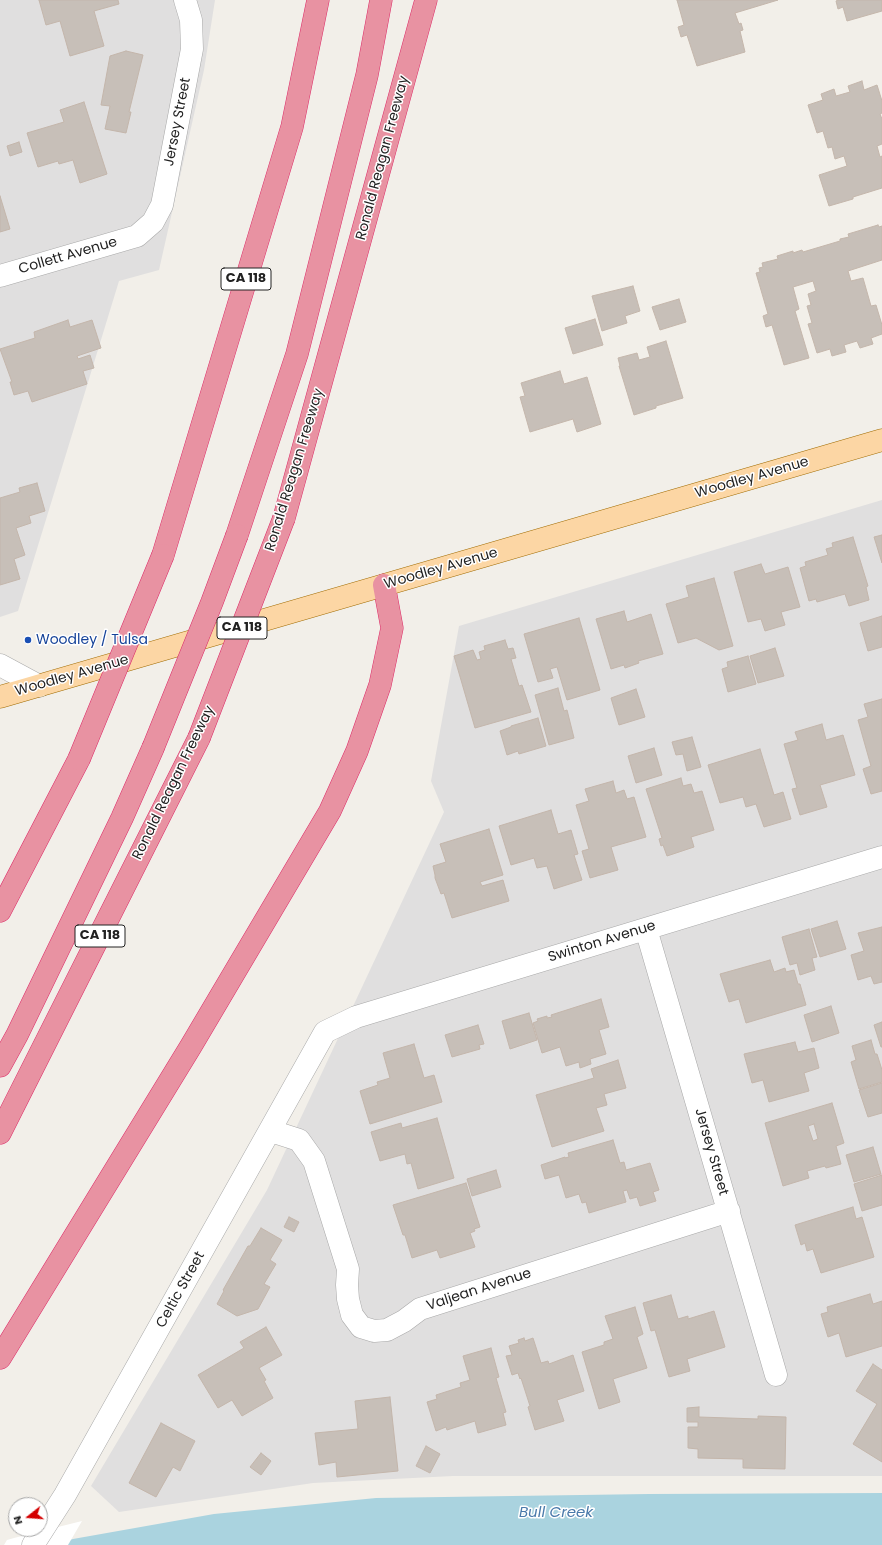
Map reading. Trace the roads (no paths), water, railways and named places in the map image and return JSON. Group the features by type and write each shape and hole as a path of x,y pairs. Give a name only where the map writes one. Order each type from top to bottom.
{"highway":[{"name":"CA 118","path":"0,911 78,759 163,555 292,127 318,0"},
{"name":"CA 118","path":"0,1066 122,818 153,748 237,536 297,354 367,75 381,0"},
{"name":"Ronald Reagan Freeway","path":"0,1134 199,738 284,518 426,0"},
{"path":"0,1358 191,1046 330,811 357,750 380,685 392,628 384,585"}],"main road":[{"name":"Woodley Avenue","path":"0,697 882,440"}],"street":[{"name":"Jersey Street","path":"137,236 153,222 162,204 192,49 191,20 185,0"},
{"name":"Collett Avenue","path":"0,276 137,236"},
{"path":"0,665 39,686"},
{"name":"Swinton Avenue","path":"325,1032 356,1017 882,857"},
{"name":"Jersey Street","path":"646,929 776,1375"},
{"name":"Celtic Street","path":"37,1538 65,1495 271,1131 325,1032"},
{"name":"Valjean Avenue","path":"271,1131 299,1140 314,1161 348,1268 348,1299 352,1315 361,1327 374,1331 387,1330 420,1309 728,1211"}],"water":[{"name":"Bull Creek","path":"882,1493 882,1545 50,1545 73,1539 214,1514 376,1498 649,1494"}],"place":[{"name":"Woodley / Tulsa","path":"28,640"}]}
